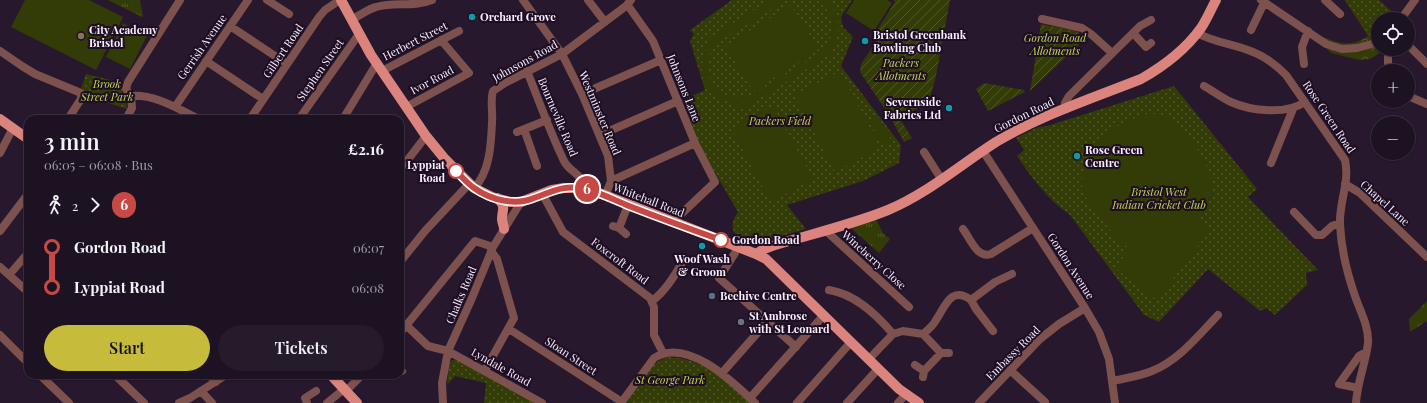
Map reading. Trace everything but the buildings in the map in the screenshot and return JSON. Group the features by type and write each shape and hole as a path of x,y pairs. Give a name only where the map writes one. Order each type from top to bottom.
{"main road":[{"name":"Whitehall Road","path":"340,0 379,67 426,136 444,158 472,186 497,198 510,202 521,202 558,189 573,187 582,188 756,254 766,259 878,369 906,394 919,403"},
{"path":"1197,33 1213,1"},
{"name":"Gordon Road","path":"756,254 772,246 889,209 911,198 942,180 997,142 1048,116 1141,79 1155,71 1173,58 1197,33"},
{"path":"0,119 24,135"},
{"path":"497,198 504,207 502,218 504,229"},
{"path":"335,379 357,403"}],"street":[{"path":"128,115 132,108 131,96 126,89 128,82 180,0"},
{"name":"Gerrish Avenue","path":"175,107 248,0"},
{"path":"267,0 289,14"},
{"name":"Gilbert Road","path":"253,115 319,17 340,0"},
{"path":"351,20 375,7 385,5 416,5 432,0"},
{"name":"Westminster Road","path":"523,0 562,54 582,94 608,156 611,181"},
{"path":"588,0 605,22"},
{"path":"1325,0 1340,14"},
{"path":"1406,12 1414,0"},
{"path":"1251,30 1263,1 1326,44 1342,49 1357,48 1371,44"},
{"name":"Johnsons Road","path":"472,186 482,178 488,162 492,122 492,100 494,91 527,71 562,54 628,3"},
{"name":"Johnsons Lane","path":"628,3 629,7 653,41 695,144 715,182 679,216 676,224"},
{"path":"1042,19 1082,28 1112,53"},
{"name":"Gordon Road","path":"1066,108 1065,103 1069,96 1140,26 1151,20"},
{"path":"230,26 287,64"},
{"name":"Herbert Street","path":"379,67 442,40 459,31"},
{"path":"1304,64 1302,47 1308,31"},
{"path":"1133,33 1146,47 1151,43"},
{"name":"Rose Green Road","path":"1197,33 1208,39 1252,51 1271,62 1286,75 1345,160 1347,171 1340,223 1342,248 1347,272 1365,321 1368,342 1356,403"},
{"name":"Stephen Street","path":"302,115 359,34"},
{"name":"Ivor Road","path":"406,107 469,73 442,40"},
{"path":"0,51 35,74 81,93 82,96 70,115"},
{"path":"1415,52 1427,64"},
{"path":"582,94 661,60"},
{"path":"206,61 263,99"},
{"path":"346,115 379,67"},
{"name":"Bourneville Road","path":"527,71 565,163 581,180 582,188"},
{"path":"1204,86 1242,106 1260,109 1293,109 1305,102"},
{"path":"131,96 142,95 175,107 183,115"},
{"path":"1415,99 1427,104"},
{"path":"600,135 678,101"},
{"path":"1270,163 1293,109"},
{"path":"537,166 521,130 547,120"},
{"path":"0,152 13,128"},
{"path":"404,165 426,136"},
{"path":"605,196 611,181 695,144"},
{"name":"Gordon Avenue","path":"983,151 1099,332 1109,360 1115,403"},
{"path":"924,152 942,180"},
{"name":"Chapel Lane","path":"1345,184 1360,194 1427,257"},
{"path":"404,257 425,231 472,186"},
{"name":"Foxcroft Road","path":"544,195 563,232 646,294 652,301"},
{"path":"0,231 24,199"},
{"name":"Chalks Road","path":"443,403 442,383 448,351 467,311 492,249 521,202"},
{"path":"619,229 628,205"},
{"path":"1294,212 1316,235 1322,235 1332,226 1340,223"},
{"path":"963,229 981,254 987,256 1033,228"},
{"name":"Wineberry Close","path":"825,230 909,307"},
{"path":"404,329 475,241 492,249 497,259 514,318 485,370"},
{"path":"737,246 735,253 719,278 796,347"},
{"path":"9,275 24,258"},
{"path":"663,353 654,335 654,307 652,301 661,294 669,284 684,259"},
{"path":"0,267 24,288"},
{"path":"972,300 995,282 1009,278"},
{"path":"829,290 838,291 861,304 880,318 893,334"},
{"path":"923,334 937,319 946,302 959,294 972,300 976,309 991,326"},
{"name":"Embassy Road","path":"979,403 1040,339 1085,308"},
{"path":"622,403 654,358 663,353 692,356 709,364 722,373 752,401 824,315"},
{"path":"1113,381 1144,374 1166,364 1185,349 1218,315"},
{"path":"722,373 766,320"},
{"name":"Lyndale Road","path":"407,326 428,346 448,351 485,370 542,403"},
{"name":"Sloan Street","path":"509,329 622,403"},
{"path":"869,359 893,334 904,332 923,334 945,353 923,374 915,365"},
{"path":"0,335 24,359"},
{"path":"797,403 851,342"},
{"path":"1358,388 1339,384 1359,356 1366,352"},
{"path":"848,403 878,369"},
{"path":"1010,370 1045,402"},
{"path":"44,379 69,403"},
{"path":"119,379 144,403"},
{"path":"213,379 216,382"},
{"path":"179,403 220,379"},
{"path":"327,403 357,379"},
{"path":"201,391 212,403"},
{"path":"306,403 305,398 316,391"},
{"path":"898,403 906,394"}],"green space":[{"path":"25,0 89,0 123,17 96,70 11,27"},
{"path":"108,0 140,0 143,17 142,17"},
{"name":"Packers Field","path":"732,0 852,0 841,17 843,27 853,37 841,66 901,145 899,163 863,181 787,205 806,229 752,244 737,236 733,231 733,221 738,212 700,147 683,100 705,90 690,41 694,34 690,30"},
{"path":"770,0 786,0 724,38 712,50 708,62 708,68 711,79 718,89 726,95 735,97 753,95 820,53 830,40 832,25 828,11 816,0 827,0 835,11 839,30 832,49 834,52 738,112 734,105 718,98 707,87 702,73 703,59 708,44 706,40"},
{"path":"854,0 887,0 892,3 874,31 846,13"},
{"name":"Packers Allotments","path":"893,0 950,0 936,76 929,101 900,119 912,138 904,142 889,115 860,72 861,64 879,38 874,35 895,2"},
{"path":"1345,0 1379,0 1392,12 1371,12 1371,56 1375,56 1370,59 1360,60 1331,53 1316,38 1320,36 1333,41 1350,43 1362,40 1368,36"},
{"path":"1345,0 1378,0 1389,12 1371,12 1371,39"},
{"path":"791,5 819,49 753,91 725,46"},
{"path":"123,23 147,36 130,69 106,57"},
{"name":"Gordon Road Allotments","path":"1041,24 1076,31 1086,38 1030,91"},
{"path":"840,71 880,148 835,172 794,95"},
{"name":"Brook Street Park","path":"86,74 123,83 122,90 127,109 87,96 85,91 81,88"},
{"path":"984,83 1024,90 1025,92 988,111 976,89"},
{"name":"Bristol West Indian Cricket Club","path":"1174,86 1257,189 1248,197 1318,270 1306,273 1307,285 1275,315 1266,308 1260,311 1208,269 1159,322 1144,315 1070,215 1047,195 1017,156 1024,150 1016,138 1038,127 1047,126"},
{"path":"773,106 813,179 771,202 731,129"},
{"path":"1149,113 1164,116 1179,126 1198,150 1210,173 1212,194 1203,215 1198,220 1211,229 1157,300 1115,268 1130,248 1118,240 1087,199 1084,194 1082,184 1084,168 1099,143 1118,126"},
{"path":"879,117 891,140 882,145 869,121"},
{"path":"876,219 883,233 890,239 879,253 851,228"},
{"path":"1427,301 1427,321 1410,332 1409,319"},
{"name":"St George Park","path":"667,357 692,361 713,371 723,378 750,403 627,403 648,370 660,360"},
{"path":"452,360 458,360 534,403 484,403 486,383 455,376 447,385 449,365"}],"bus line":[{"name":"6","path":"456,171 474,188 492,197 510,202 521,202 533,199 552,190 573,187 582,188 594,191 676,224 721,240"}],"place":[{"name":"Orchard Grove","path":"472,17"},
{"name":"City Academy Bristol","path":"81,36"},
{"name":"Bristol Greenbank Bowling Club","path":"865,41"},
{"name":"Severnside Fabrics Ltd","path":"949,108"},
{"name":"Rose Green Centre","path":"1077,156"},
{"name":"Lyppiat Road","path":"456,171"},
{"name":"Gordon Road","path":"721,240"},
{"name":"Woof Wash & Groom","path":"702,246"},
{"name":"Beehive Centre","path":"712,296"},
{"name":"St Ambrose with St Leonard","path":"741,322"}]}
